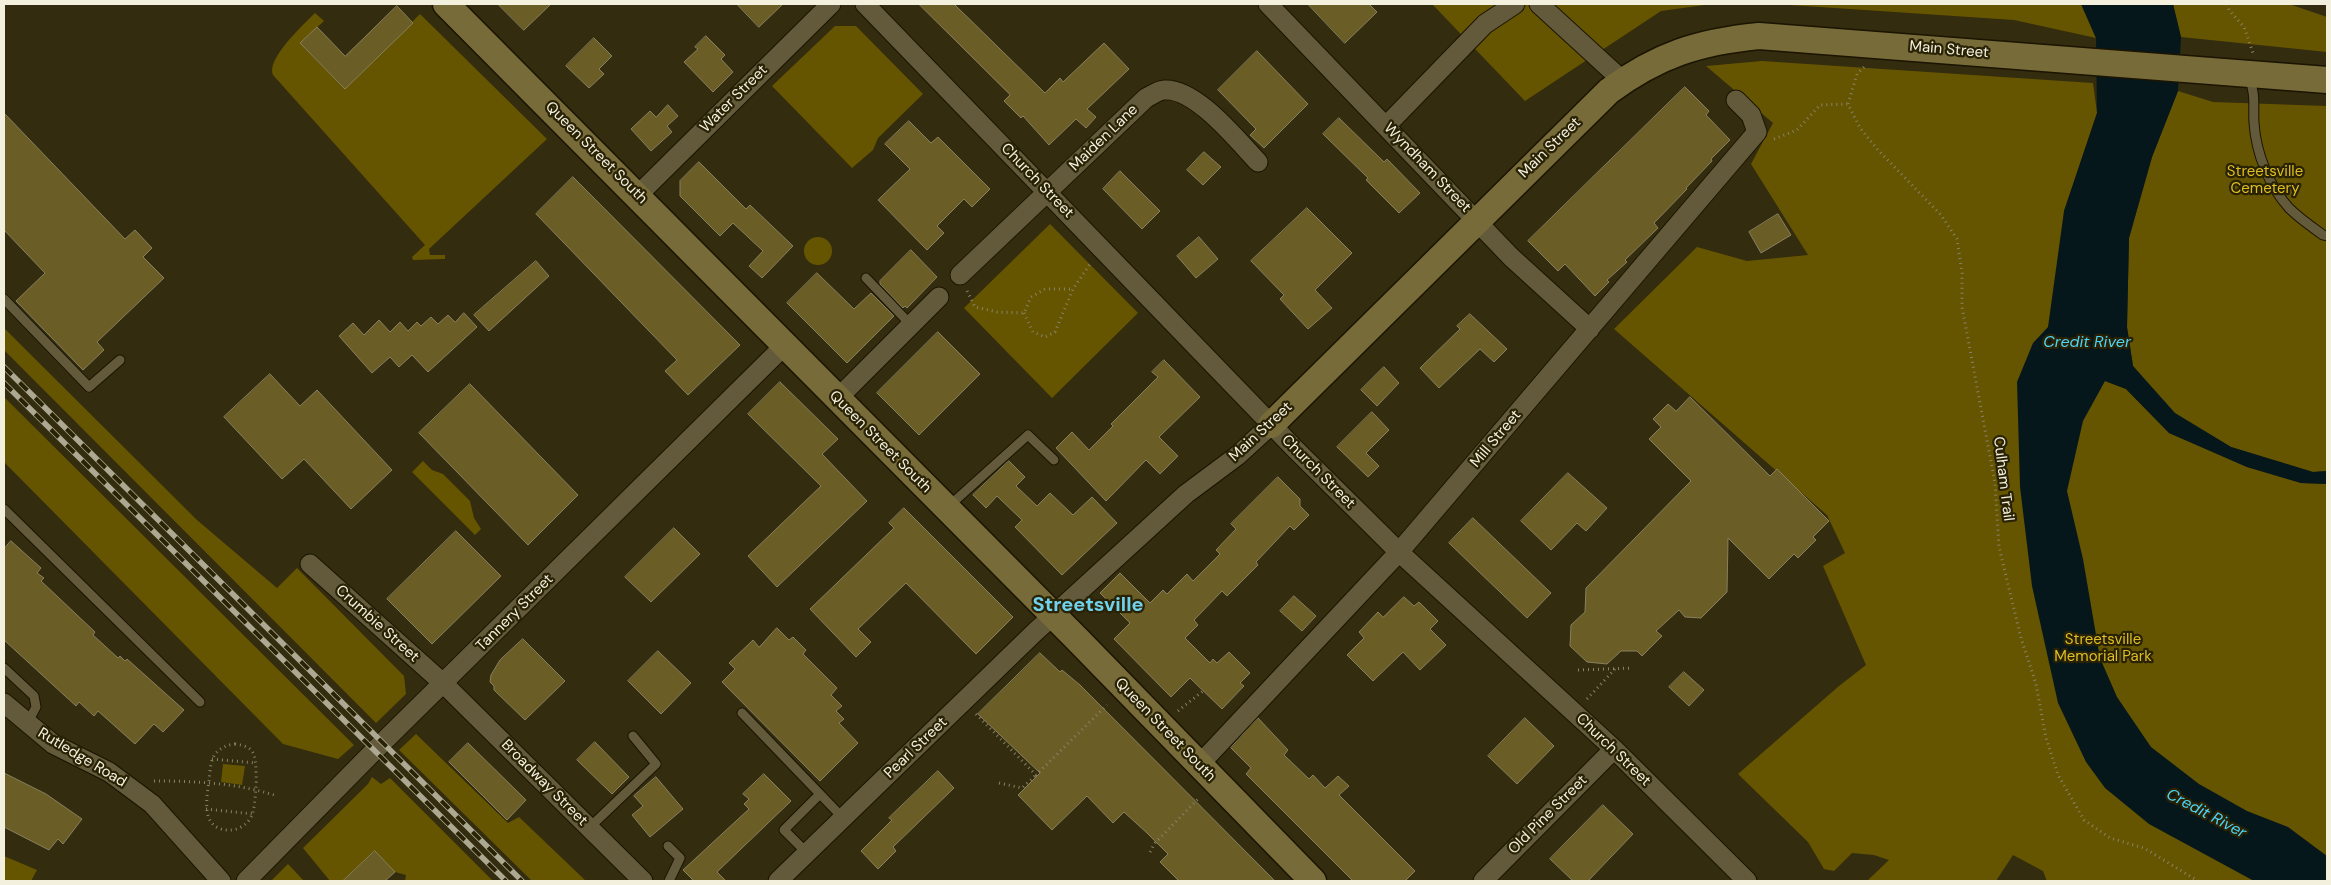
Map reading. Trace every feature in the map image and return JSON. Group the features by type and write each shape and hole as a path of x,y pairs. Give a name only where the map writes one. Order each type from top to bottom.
{"main road":[{"name":"Queen Street South","path":"446,4 638,195 1313,881"},
{"name":"Main Street","path":"1271,425 1476,220 1609,91 1660,58 1708,43 1759,36 1871,43 2060,60 2327,80"}],"street":[{"name":"Water Street","path":"638,195 831,4"},
{"name":"Church Street","path":"865,4 1271,425 1399,552 1614,749 1747,881"},
{"name":"Wyndham Street","path":"1268,4 1511,257 1590,329"},
{"path":"1386,126 1485,24 1515,4"},
{"path":"1539,4 1623,81"},
{"name":"Maiden Lane","path":"960,275 1146,98 1164,90 1181,93 1198,102 1258,162"},
{"path":"1736,100 1751,115 1757,132"},
{"name":"Mill Street","path":"1199,765 1399,552 1757,132"},
{"path":"837,399 939,297"},
{"name":"Tannery Street","path":"246,881 378,746 444,684 784,345"},
{"name":"Main Street","path":"1054,616 1186,494 1237,456 1271,425"},
{"name":"Crumbie Street","path":"310,564 444,684"},
{"name":"Pearl Street","path":"778,881 1054,616"},
{"name":"Broadway Street","path":"444,684 643,881"},
{"name":"Rutledge Road","path":"4,703 53,744 109,772 152,804 221,881"},
{"name":"Old Pine Street","path":"1483,881 1614,749"}],"lane":[{"path":"2248,75 2255,91 2254,124 2260,155 2272,184 2290,209 2325,236"},
{"path":"866,278 911,324"},
{"path":"4,299 89,387 120,360"},
{"path":"946,508 1028,435 1054,460"},
{"path":"4,509 200,702"},
{"path":"4,668 34,696 36,707 27,724"},
{"path":"742,713 843,818"},
{"path":"589,828 656,764 633,736"},
{"path":"807,853 784,830 820,794"},
{"path":"668,846 680,858 669,881"}],"path":[{"path":"2227,4 2229,10 2244,27 2253,52 2254,57 2248,75"},
{"path":"1757,132 1767,142 1798,130 1820,105 1848,104 1858,74 1869,62 1871,43"},
{"name":"Culham Trail","path":"1848,104 1860,128 1878,150 1941,215 1958,239 1962,273 1962,307 1995,483 1999,547 2021,638 2036,684 2046,738 2058,775 2084,820 2110,838 2144,848 2198,881"},
{"path":"1073,289 1045,289 1031,297 1024,313 1033,332 1045,337 1055,332 1073,289 1102,249"},
{"path":"960,275 975,307 997,312 1024,313"},
{"path":"1578,670 1633,668"},
{"path":"1584,702 1616,669"},
{"path":"1178,712 1203,692"},
{"path":"999,784 1022,788 1107,705"},
{"path":"973,711 1036,775"},
{"path":"235,744 246,746 253,752 257,763 253,814 238,829 227,830 217,827 208,819 206,809 212,759 226,746 235,744"},
{"path":"212,759 257,763"},
{"path":"123,782 186,781 255,788 277,796"},
{"path":"1150,852 1155,843 1200,797"},
{"path":"206,809 253,814"}],"green space":[{"path":"1432,4 1712,4 1661,11 1525,101"},
{"path":"1775,4 2081,4 2096,38 2014,20"},
{"path":"2173,4 2289,4 2327,17 2327,52 2181,37"},
{"path":"315,13 324,21 300,43 345,89 420,14 547,139 429,249 430,255 445,255 445,259 413,260 412,257 425,245 273,75 272,68 280,52"},
{"path":"835,26 856,26 923,94 878,138 873,150 852,168 772,86"},
{"name":"Streetsville Memorial Park","path":"1762,61 2093,83 2097,113 2064,211 2105,381 2126,389 2169,433 2247,467 2301,483 2327,484 2327,881 2047,881 2043,871 2013,855 1996,881 1867,881 1889,860 1874,855 1852,853 1834,871 1824,869 1808,842 1738,774 1839,686 1866,665 1823,566 1845,553 1827,515 1614,329 1697,247 1747,261 1808,255 1751,164 1773,123 1706,66"},
{"name":"Streetsville Cemetery","path":"2178,91 2213,102 2327,106 2327,471 2313,472 2231,447 2174,413 2133,366 2127,327 2129,238 2152,157"},
{"path":"1050,224 1138,313 1052,398 964,308"},
{"path":"818,237 828,241 832,251 828,261 818,265 808,261 804,251 808,241"},
{"path":"4,328 197,520 277,588 297,568 404,676 406,694 376,723 4,350"},
{"path":"4,397 354,745 338,759 283,744 4,462"},
{"path":"423,461 432,470 443,474 470,501 474,518 481,529 475,535 412,472"},
{"path":"416,734 508,823 519,817 586,881 532,881 399,750"},
{"path":"223,764 245,766 242,785 221,782"},
{"path":"372,777 381,784 390,778 493,881 405,881 406,875 395,872 375,851 343,881 330,881 303,848 368,784"},
{"path":"4,856 37,870 31,881 4,881"},
{"path":"288,864 304,881 271,881"}],"water":[{"name":"Credit River","path":"2081,4 2173,4 2181,37 2178,91 2152,157 2129,238 2127,327 2133,366 2175,413 2231,447 2313,472 2327,471 2327,484 2301,483 2247,467 2169,433 2126,389 2105,381 2083,421 2067,491 2083,559 2100,658 2117,697 2151,747 2199,784 2247,811 2288,827 2327,856 2327,881 2254,881 2149,824 2105,788 2086,762 2058,703 2032,586 2020,487 2017,382 2033,343 2048,327 2064,211 2097,113 2096,38"}],"building":[{"path":"498,4 551,4 524,30"},
{"path":"737,4 783,4 759,27"},
{"path":"919,4 954,4 1045,93 1060,78 1063,82 1104,43 1129,69 1087,109 1096,117 1086,128 1076,119 1049,145 1023,116 1021,118 1004,101 1010,95"},
{"path":"1308,4 1369,4 1377,12 1345,43"},
{"path":"397,6 413,23 345,89 300,43 317,27 345,56"},
{"path":"706,36 725,55 721,59 733,72 713,92 684,62 698,49 695,47"},
{"path":"594,38 612,56 599,69 604,74 589,88 566,66"},
{"path":"1257,51 1308,104 1264,148 1250,135 1256,129 1218,90"},
{"path":"1685,87 1709,111 1706,115 1730,140 1654,223 1658,228 1625,260 1627,262 1607,280 1609,282 1595,296 1565,264 1558,271 1528,241"},
{"path":"668,105 678,116 667,126 672,132 651,151 631,129 650,111 656,117"},
{"path":"4,113 125,239 135,230 152,248 143,257 164,278 97,342 104,350 83,370 16,301 45,273 4,230"},
{"path":"1339,118 1384,162 1387,159 1420,193 1399,213 1366,180 1368,178 1323,134"},
{"path":"909,121 931,143 938,137 990,189 972,207 964,199 937,226 944,233 927,250 878,200 910,169 885,144"},
{"path":"1204,152 1221,167 1203,185 1187,170"},
{"path":"699,162 746,209 750,205 793,246 762,278 749,266 763,251 733,223 720,236 680,196 680,181"},
{"path":"1120,171 1160,211 1142,229 1103,189"},
{"path":"573,177 740,345 688,395 665,371 677,360 536,214"},
{"path":"1307,208 1352,253 1315,290 1332,308 1308,329 1280,299 1284,295 1251,261"},
{"path":"1778,214 1791,235 1761,253 1749,232"},
{"path":"1199,237 1218,259 1196,278 1177,256"},
{"path":"911,250 937,277 907,308 905,306 903,308 880,284 880,281"},
{"path":"536,261 549,276 489,331 474,315"},
{"path":"817,273 854,309 871,293 894,316 847,363 787,303"},
{"path":"464,313 477,327 428,372 412,355 399,367 390,357 372,373 339,336 353,323 364,335 379,320 390,332 400,322 408,331 417,322 421,326 431,317 438,324 448,315 455,322"},
{"path":"1470,314 1507,349 1494,362 1480,349 1439,388 1420,368 1460,329 1457,326"},
{"path":"938,332 980,374 919,435 877,393"},
{"path":"1164,360 1200,397 1159,437 1178,456 1160,474 1146,460 1106,501 1056,448 1072,432 1089,450 1113,426 1111,424 1158,377 1152,372"},
{"path":"1384,367 1399,383 1377,406 1361,390"},
{"path":"270,374 300,406 317,390 392,470 351,509 304,459 282,479 224,417"},
{"path":"780,382 838,439 822,454 867,501 777,587 748,556 821,486 748,414"},
{"path":"470,384 578,495 528,545 419,433"},
{"path":"1690,397 1770,476 1777,469 1829,521 1813,537 1816,540 1798,558 1794,554 1769,579 1728,538 1727,592 1701,618 1685,617 1679,610 1656,631 1662,636 1642,656 1637,651 1621,651 1607,664 1587,662 1570,646 1571,625 1585,612 1586,588 1691,481 1649,439 1661,427 1653,419 1668,404 1676,411"},
{"path":"1372,412 1389,430 1366,453 1379,466 1368,477 1337,447"},
{"path":"1009,461 1025,477 1016,486 1037,506 1050,493 1073,515 1092,497 1117,523 1062,575 1015,527 1022,520 997,496 986,508 973,495"},
{"path":"1568,473 1607,508 1586,531 1577,523 1551,550 1521,521"},
{"path":"1278,477 1300,499 1300,506 1309,515 1294,530 1290,526 1256,562 1258,565 1227,596 1222,591 1194,620 1198,625 1185,638 1210,663 1213,659 1217,663 1229,652 1250,673 1240,683 1244,686 1222,709 1190,678 1171,697 1114,639 1130,623 1100,593 1120,573 1150,603 1163,590 1167,594 1187,574 1193,581 1220,554 1216,550 1236,529 1231,524"},
{"path":"904,508 1013,617 976,654 906,583 858,629 871,642 856,657 810,609 894,528 889,523"},
{"path":"1473,518 1551,593 1527,618 1449,543"},
{"path":"674,528 700,554 651,602 625,577"},
{"path":"456,531 501,576 432,644 387,599"},
{"path":"11,541 41,568 37,573 44,578 41,581 95,632 93,635 118,658 120,656 125,661 127,659 184,710 163,732 154,724 135,744 98,711 94,716 79,702 76,706 4,640 4,549"},
{"path":"1294,596 1316,616 1302,631 1280,611"},
{"path":"1404,597 1414,606 1419,602 1438,621 1430,629 1446,645 1420,670 1403,652 1373,681 1347,655 1364,638 1359,632 1378,612 1383,617"},
{"path":"777,628 789,640 793,637 806,650 803,654 837,688 831,695 842,706 836,711 844,719 839,723 858,743 820,781 722,682 735,669 729,663 753,640 759,647"},
{"path":"523,639 565,681 525,720 494,690 494,686 490,682 491,675 500,660"},
{"path":"658,651 691,683 661,714 628,681"},
{"path":"1040,653 1060,672 1062,670 1080,685 1275,881 1179,881 1160,862 1168,854 1147,833 1124,812 1113,823 1087,796 1052,830 1018,795 1040,773 978,714"},
{"path":"1684,672 1704,690 1689,706 1669,687"},
{"path":"1258,718 1288,750 1284,755 1309,779 1313,775 1325,788 1338,776 1349,786 1339,795 1415,871 1405,881 1353,881 1246,774 1251,768 1231,748"},
{"path":"1525,718 1554,746 1517,784 1488,756"},
{"path":"595,742 629,777 612,794 577,760"},
{"path":"468,743 526,800 507,820 449,762"},
{"path":"938,771 954,788 893,847 896,851 878,869 861,851 892,820 889,818"},
{"path":"4,773 46,794 82,819 63,844 58,839 49,850 4,827"},
{"path":"764,774 791,801 717,872 726,881 694,881 683,870 749,809 744,804 749,799 743,794"},
{"path":"656,777 683,809 650,837 632,815 643,806 634,796"},
{"path":"1603,805 1633,834 1588,881 1573,881 1550,859"},
{"path":"375,851 395,872 385,881 343,881"}],"railway":[{"path":"4,367 522,881"},
{"path":"4,383 506,881"}],"district":[{"name":"Streetsville","path":"1088,606"}]}
